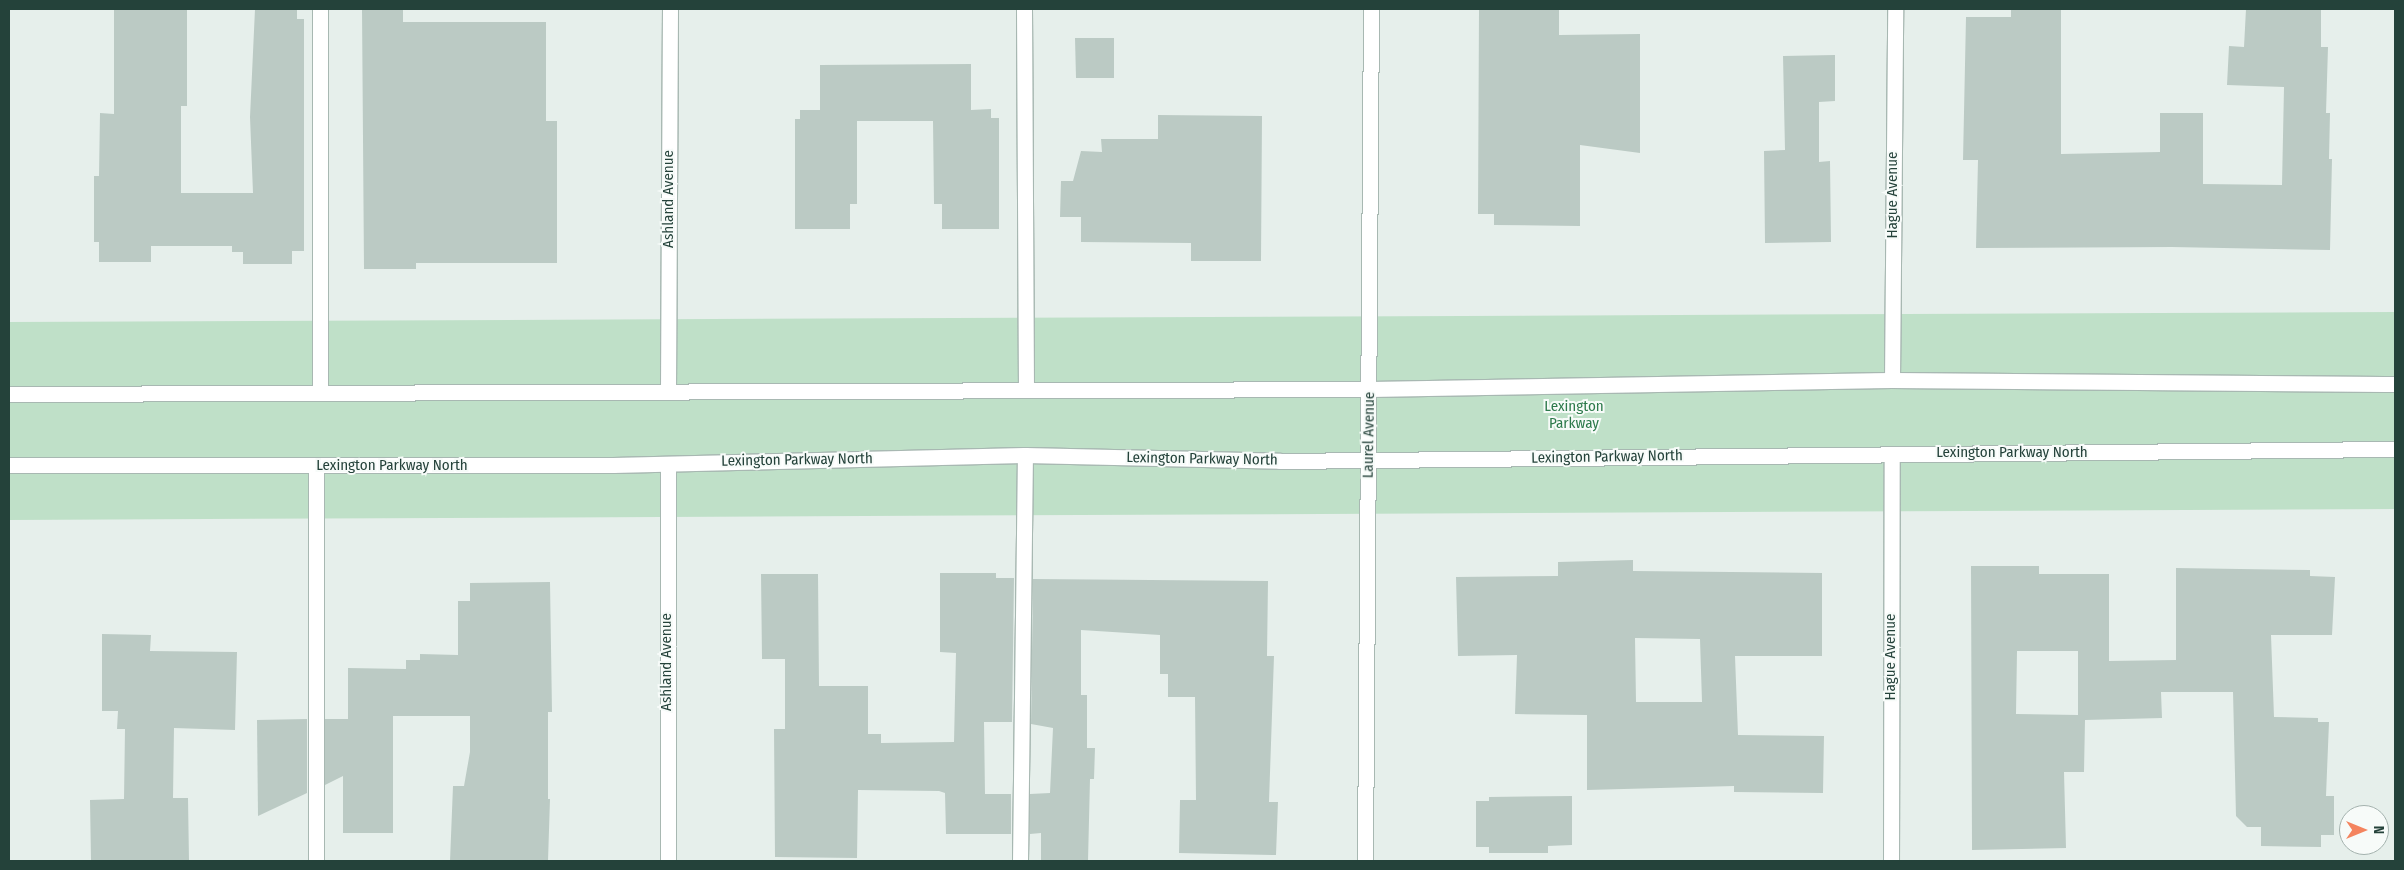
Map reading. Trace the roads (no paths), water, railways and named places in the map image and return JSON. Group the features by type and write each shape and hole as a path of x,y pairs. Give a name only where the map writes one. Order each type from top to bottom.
{"main road":[{"path":"320,9 320,392"},
{"name":"Ashland Avenue","path":"668,390 670,9"},
{"path":"1024,9 1026,388"},
{"name":"Laurel Avenue","path":"1365,861 1370,389 1371,9"},
{"name":"Hague Avenue","path":"1892,380 1895,9"},
{"path":"9,394 1026,388 1370,389 1892,380 2395,384"},
{"name":"Lexington Parkway North","path":"9,465 668,464 1025,455 1280,461 2395,450"},
{"name":"Hague Avenue","path":"1891,861 1892,454"},
{"path":"1020,861 1025,455"},
{"name":"Ashland Avenue","path":"668,464 668,861"},
{"path":"316,466 316,861"}],"park label":[{"name":"Lexington Parkway","path":"1574,414"}]}
